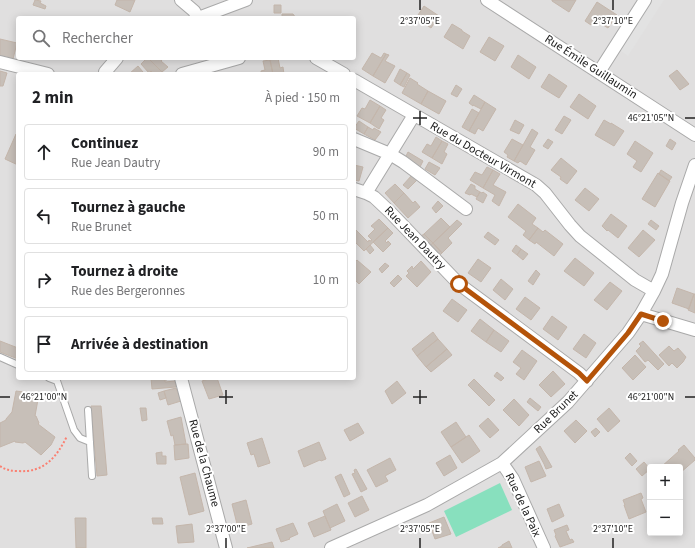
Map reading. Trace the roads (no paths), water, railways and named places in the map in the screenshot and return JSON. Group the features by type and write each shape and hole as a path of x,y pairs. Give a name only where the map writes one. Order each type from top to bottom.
{"street":[{"path":"181,0 194,11 197,16"},
{"path":"203,16 246,0"},
{"name":"Rue Émile Guillaumin","path":"487,0 695,135"},
{"path":"599,72 645,0"},
{"path":"105,72 115,60"},
{"path":"189,72 232,60"},
{"path":"320,60 340,72"},
{"path":"0,62 40,72"},
{"name":"Rue du Docteur Virmont","path":"356,81 536,185 545,193 580,236 635,280 654,291"},
{"path":"366,193 414,115"},
{"path":"356,140 390,154 403,162 466,209"},
{"name":"Rue Brunet","path":"331,548 427,505 502,462 568,402 628,333 654,291 662,274 682,203 695,165"},
{"name":"Rue Jean Dautry","path":"356,190 374,198 390,212 459,284 579,373 587,381"},
{"path":"641,314 695,330"},
{"name":"Rue de la Chaume","path":"182,380 226,548"},
{"name":"Rue de la Paix","path":"502,462 513,479 544,548"}],"lane":[{"path":"0,357 16,364"},
{"path":"54,380 56,381 74,430 80,438 90,442"},
{"path":"88,410 92,476"}]}
